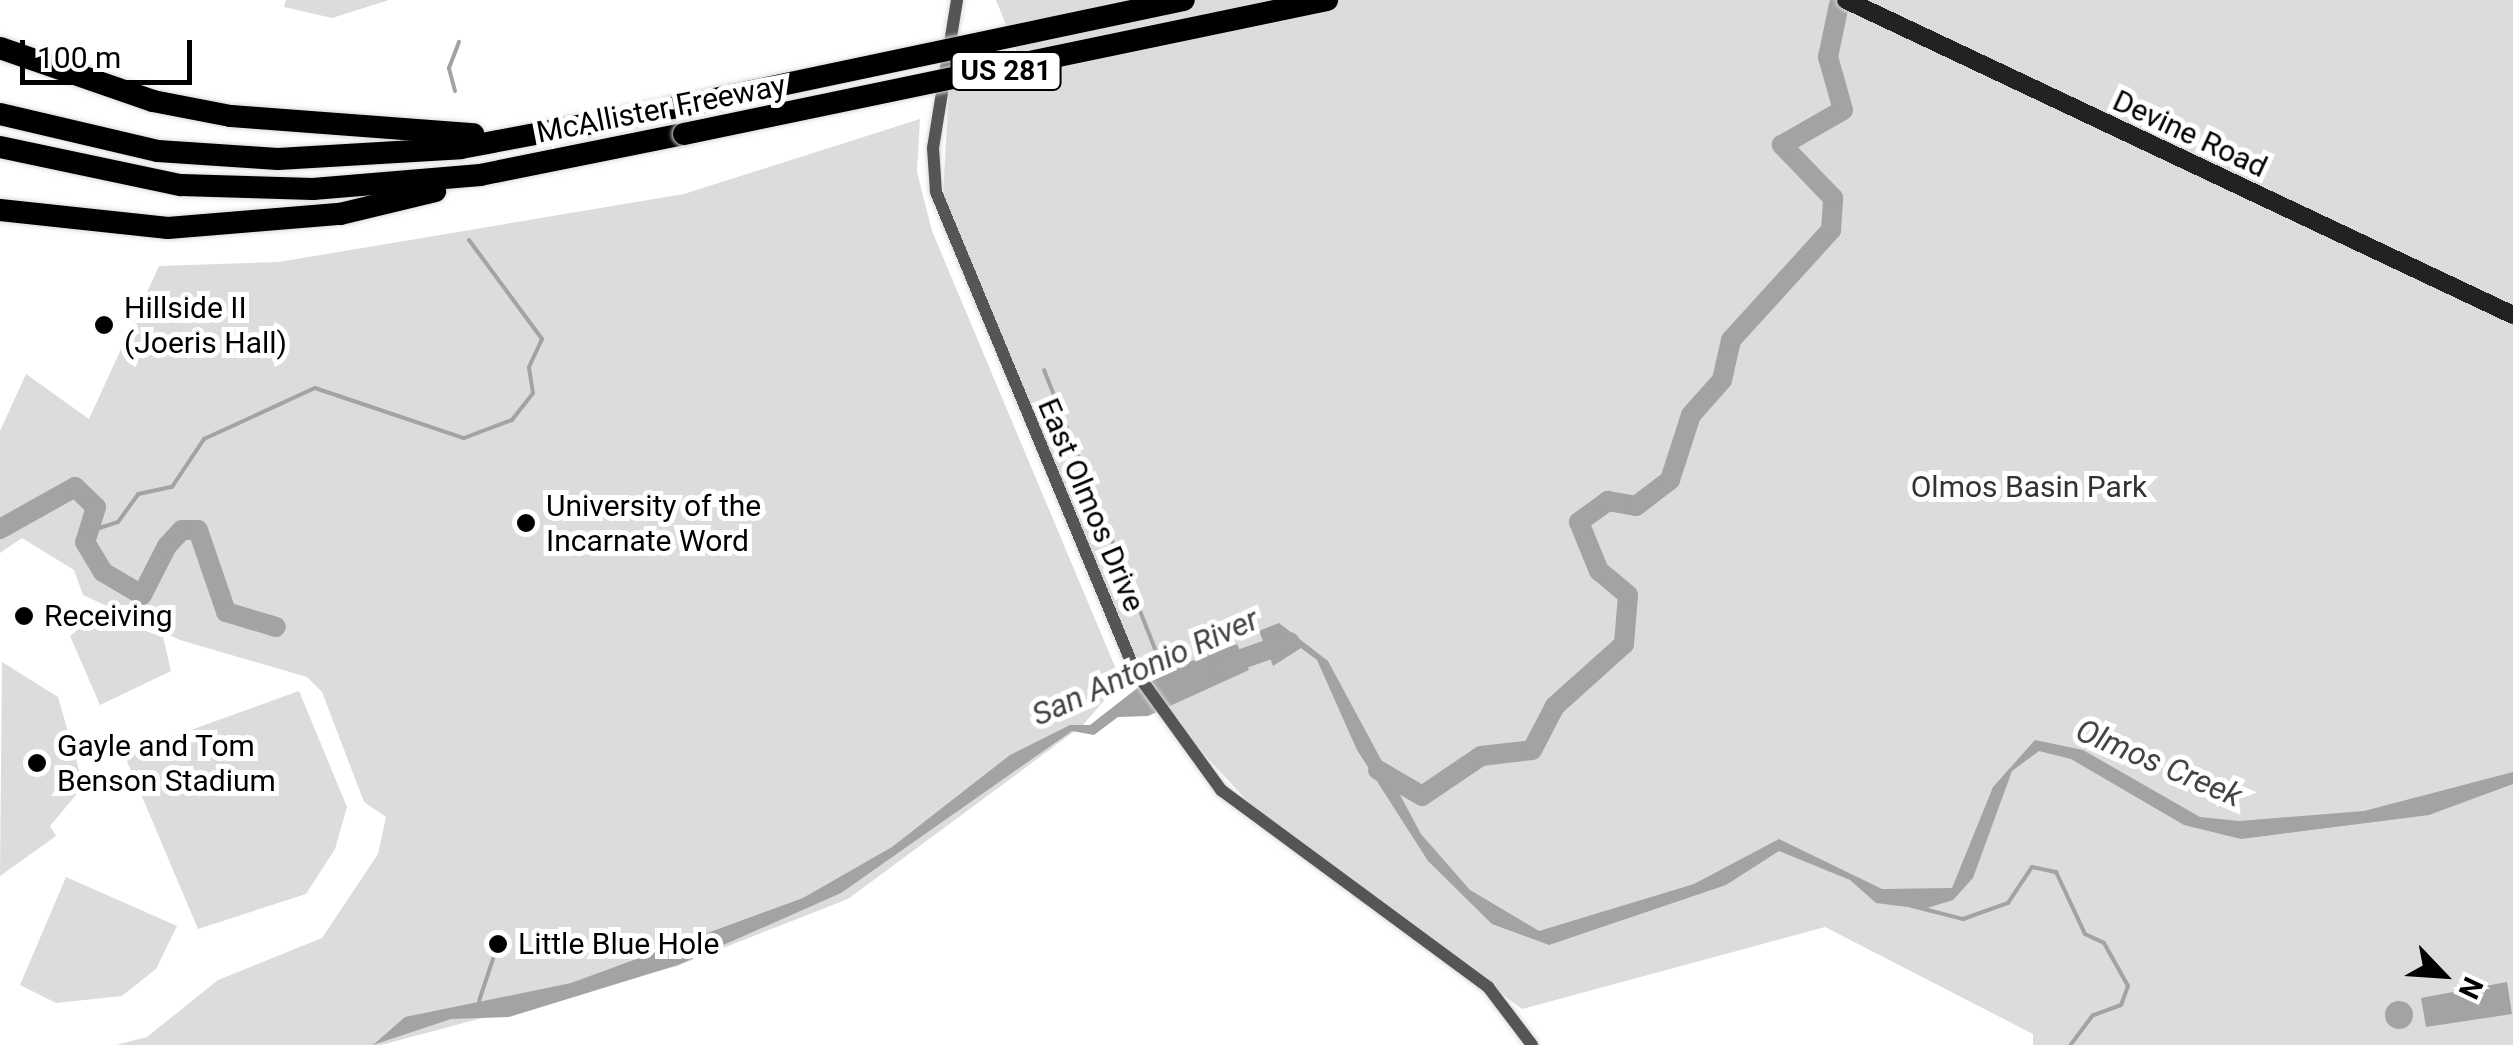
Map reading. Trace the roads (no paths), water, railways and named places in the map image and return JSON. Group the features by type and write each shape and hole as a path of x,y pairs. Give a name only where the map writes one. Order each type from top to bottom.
{"highway":[{"name":"McAllister Freeway","path":"0,114 216,159 347,158 552,136 1184,0"},
{"name":"McAllister Freeway","path":"0,147 181,185 313,189 585,156 1328,0"},
{"path":"0,48 153,101 231,116 552,136"},
{"path":"0,210 168,228 268,223 585,156"}],"street":[{"name":"East Olmos Drive","path":"958,0 933,148 936,192 1128,657 1198,762 1263,826 1488,987 1532,1045"},
{"name":"Devine Road","path":"1846,0 2513,315"}],"waterway":[{"name":"San Antonio River","path":"1378,770 1422,796 1481,756 1532,750 1555,706 1624,644 1628,595 1599,571 1579,522 1608,501 1636,506 1670,480 1691,415 1722,380 1731,340 1831,230 1833,198 1782,145 1843,110 1828,57 1839,5"},
{"path":"455,91 449,68 459,42"},
{"path":"90,531 118,522 138,494 172,487 204,439 315,388 464,438 512,420 533,393 529,367 542,339 469,240"},
{"path":"1044,370 1158,657 1158,678"},
{"path":"0,529 75,487 96,507 85,542 103,572 142,595 167,546 182,530 198,530 226,612 276,627"},
{"name":"San Antonio River","path":"1219,667 1290,642"},
{"path":"1912,906 1963,919 2008,903 2032,867 2056,872 2085,934 2104,943 2128,986 2121,1005 2093,1015 2070,1045"},
{"path":"479,1001 498,944"}],"place":[{"name":"Hillside II (Joeris Hall)","path":"104,325"},
{"name":"University of the Incarnate Word","path":"526,523"},
{"name":"Receiving","path":"24,616"},
{"name":"Gayle and Tom Benson Stadium","path":"37,763"},
{"name":"Little Blue Hole","path":"498,944"}],"park label":[{"name":"Olmos Basin Park","path":"2029,487"}],"water label":[{"name":"Olmos Creek","path":"2159,763"}]}
